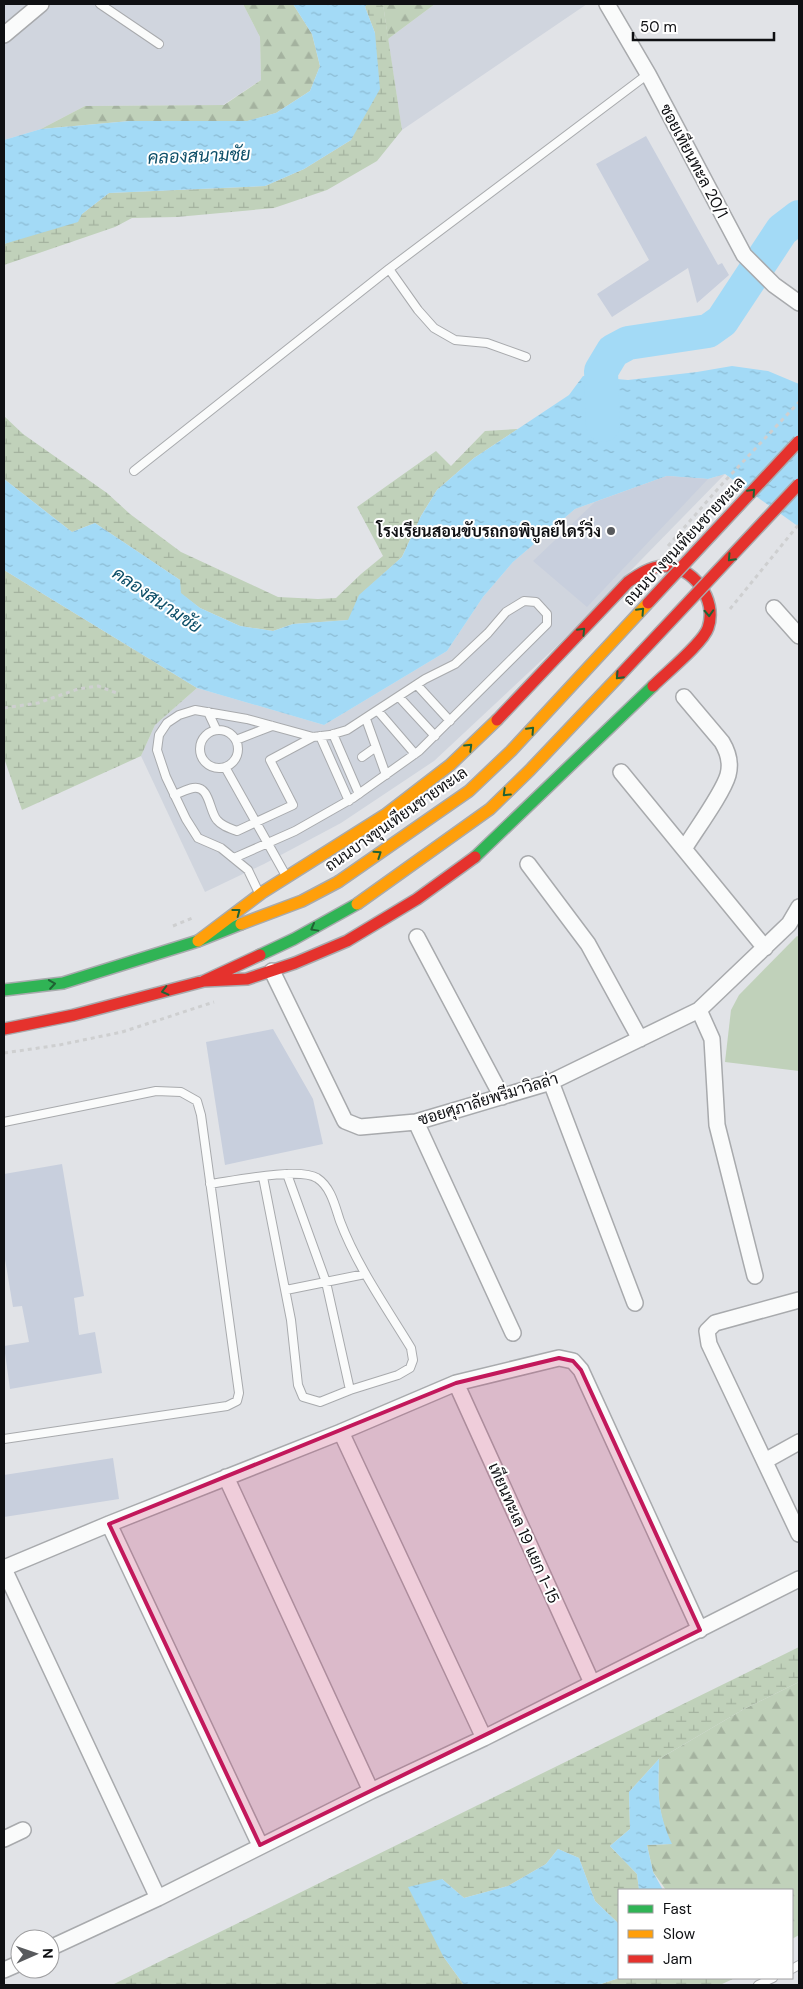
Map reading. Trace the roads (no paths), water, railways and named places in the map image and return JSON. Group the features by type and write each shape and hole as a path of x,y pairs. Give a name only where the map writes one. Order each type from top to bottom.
{"main road":[{"name":"ถนนบางขุนเทียนชายทะเล","path":"4,990 63,983 198,941 302,901 338,882 469,791 511,752 799,441"},
{"path":"4,1029 74,1015 204,981 294,939 357,904 490,809 530,770 711,580 799,484"},
{"path":"198,941 260,894 385,815 450,765 503,714 628,582 648,569 664,566 676,568 692,575 702,585 708,598 709,626 701,639 482,853 417,899 347,941 295,963 247,979 204,981"}],"street":[{"path":"4,35 41,4"},
{"name":"ซอยเทียนทะล 20/1","path":"607,4 648,74 744,255 774,284 799,303"},
{"path":"774,608 799,636"},
{"path":"684,697 722,742 726,750 729,766 728,776 684,849"},
{"path":"621,772 765,948"},
{"path":"528,864 588,944 640,1039"},
{"name":"ซอยศุภาลัยพรีมาวิลล่า","path":"272,971 345,1121 360,1127 416,1122 551,1082 699,1010 789,924 799,907"},
{"path":"418,937 502,1097"},
{"path":"699,1010 712,1039 717,1125 755,1276"},
{"path":"551,1082 635,1303"},
{"path":"416,1122 513,1333"},
{"path":"799,1300 715,1323 708,1331 709,1344 799,1534"},
{"path":"158,1898 4,1569 109,1524 340,1432 456,1383 558,1358 573,1361 581,1370 700,1630"},
{"name":"เทียนทะเล 19 แยก 1-15","path":"456,1383 592,1683"},
{"path":"340,1432 484,1738"},
{"path":"765,1461 799,1442"},
{"path":"226,1478 371,1791"},
{"path":"109,1524 260,1845"},
{"path":"60,1943 158,1898 260,1845 484,1738 799,1579"},
{"path":"4,1839 23,1830"}],"lane":[{"path":"100,4 159,44"},
{"path":"134,471 389,269 648,74"},
{"path":"389,269 418,310 434,328 455,340 487,343 526,356"},
{"path":"174,795 192,788 200,788 205,793 215,818 223,826 237,832 256,824 293,805 270,760 317,737 347,730 417,685 455,664 488,633 506,612 524,601 536,602 547,614 547,624 415,754 349,801 296,831 234,858"},
{"path":"417,685 450,721"},
{"path":"399,697 435,736"},
{"path":"260,894 248,870 221,848 198,838 174,795 157,750 160,735 167,723 179,715 195,710 247,719 317,737 349,801"},
{"path":"378,711 415,754"},
{"path":"208,712 216,729"},
{"path":"366,719 386,775"},
{"path":"236,740 272,726"},
{"path":"216,729 228,731 236,740 238,753 235,759 225,767 212,767 206,763 200,752 202,740 210,731 216,729"},
{"path":"333,734 359,794"},
{"path":"362,757 376,747"},
{"path":"225,767 287,877"},
{"path":"4,1122 156,1091 181,1092 197,1101 239,1393 236,1401 227,1406 4,1439"},
{"path":"210,1184 263,1177 287,1174 316,1178 329,1190 344,1230 365,1274 411,1348 413,1360 410,1368 398,1375 350,1390 320,1402 303,1397 298,1385 286,1290 263,1177"},
{"path":"287,1174 326,1282 350,1390"},
{"path":"286,1290 365,1274"},
{"path":"758,1985 772,1979"}],"water":[{"name":"คลองสนามชัย","path":"293,4 367,4 365,7 375,33 380,89 351,140 304,169 265,186 109,193 82,214 78,222 4,244 4,140 41,129 130,121 247,121 276,113 310,91 320,66 312,34"},
{"name":"คลองสนามชัย","path":"732,366 768,371 799,384 799,527 725,474 708,479 667,476 575,509 513,562 483,597 447,651 324,725 197,688 4,570 4,479 72,532 95,523 180,580 181,593 200,608 240,626 273,631 293,624 348,620 359,595 402,557 421,516 437,490 474,458 569,395 583,376 628,380"},
{"path":"659,1759 658,1783 661,1812 672,1844 647,1845 653,1872 662,1889 639,1889 637,1874 610,1846 630,1829 629,1792"},
{"path":"558,1849 579,1858 595,1901 618,1923 618,1978 598,1985 464,1985 443,1956 408,1887 442,1879 464,1898 508,1886 546,1864"}],"waterway":[{"path":"603,425 601,371 613,351 628,343 708,331 722,321 782,230 799,217"}],"place":[{"name":"โรงเรียนสอนขับรถกอพิบูลย์ไดร์วิ่ง","path":"611,531"}]}
